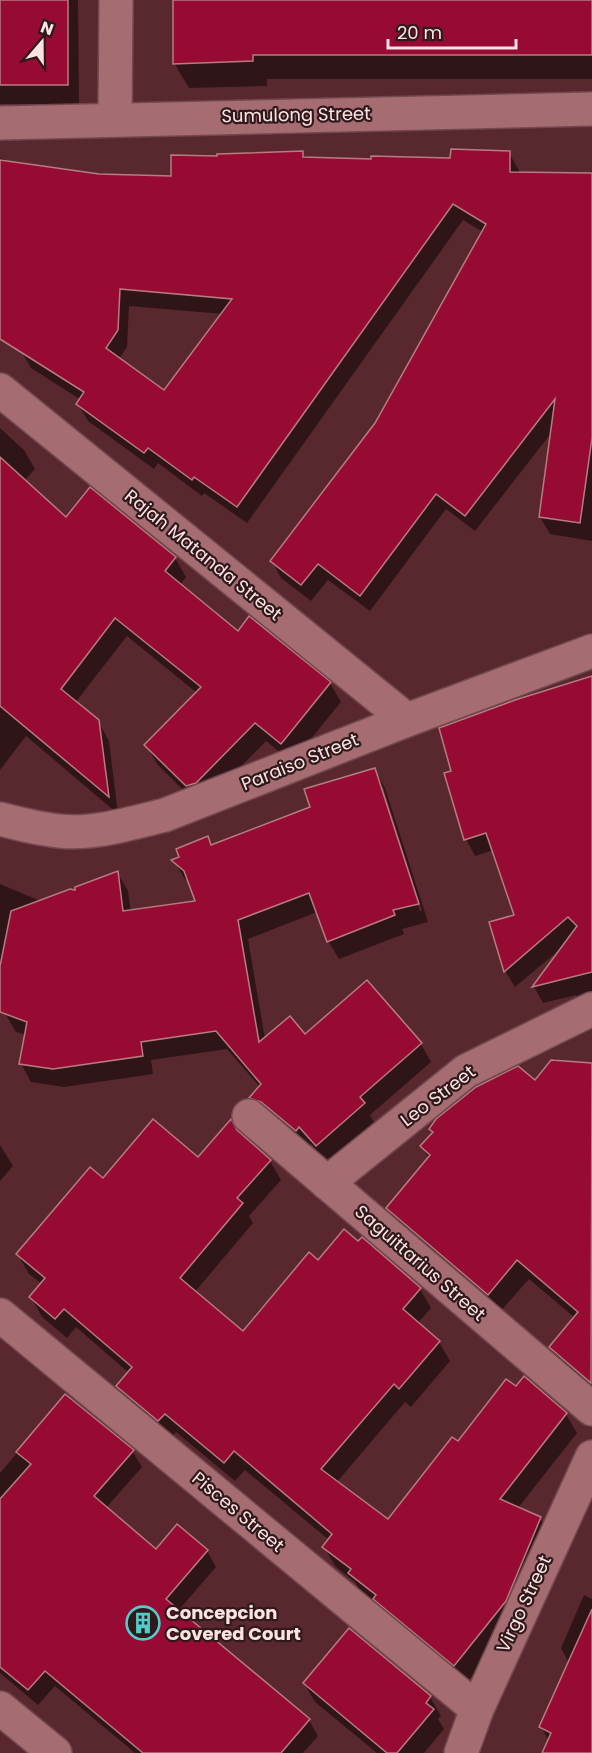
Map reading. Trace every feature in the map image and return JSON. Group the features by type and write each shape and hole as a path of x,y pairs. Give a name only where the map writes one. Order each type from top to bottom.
{"street":[{"path":"114,120 116,0"},
{"name":"Sumulong Street","path":"0,123 592,109"},
{"name":"Rajah Matanda Street","path":"0,390 407,720"},
{"name":"Paraiso Street","path":"0,819 61,832 124,825 165,815 407,720 592,651"},
{"name":"Leo Street","path":"327,1183 466,1071 592,1009"},
{"name":"Saguittarius Street","path":"249,1116 592,1409"},
{"name":"Pisces Street","path":"0,1315 477,1708"},
{"name":"Virgo Street","path":"461,1753 477,1708 592,1457"},
{"path":"0,1707 55,1753"}],"building":[{"path":"0,0 68,0 68,85 0,85"},
{"path":"173,0 592,0 592,55 253,55 253,61 173,64"},
{"path":"451,149 510,151 510,172 592,173 592,438 580,523 539,517 555,399 465,516 436,494 360,596 318,564 301,585 270,561 375,423 486,224 453,204 237,507 194,477 192,480 148,448 144,453 76,404 84,392 0,339 0,160 99,174 171,176 171,155 217,156 217,154 303,151 303,157 450,158","holes":["120,289 232,299 164,390 106,348 118,330"]},
{"path":"0,457 66,517 90,487 176,557 165,571 238,631 249,616 331,682 281,744 255,723 196,783 186,786 144,745 201,687 115,618 61,689 99,720 109,797 0,706"},
{"path":"592,676 592,972 532,987 577,926 568,917 504,972 489,922 514,915 486,833 464,840 444,773 451,771 439,728 515,700"},
{"path":"375,768 419,904 393,910 395,915 327,942 309,893 238,920 259,1042 290,1016 305,1034 367,980 422,1043 360,1097 365,1103 316,1146 299,1127 296,1131 261,1102 249,1098 261,1084 216,1031 141,1042 143,1056 53,1069 19,1064 27,1022 0,1012 0,966 11,911 70,889 75,890 75,887 118,871 123,911 195,901 184,871 171,860 179,857 176,849 208,836 211,845 310,807 304,789"},
{"path":"551,1060 592,1063 591,1383 549,1347 578,1312 517,1260 488,1295 386,1208 430,1155 420,1146 433,1132 429,1129 436,1119 476,1087 518,1066 535,1080"},
{"path":"153,1119 198,1157 231,1119 237,1130 271,1160 237,1198 243,1203 180,1278 243,1331 309,1252 318,1260 344,1229 358,1241 362,1237 421,1288 403,1309 440,1341 399,1389 394,1384 321,1469 388,1519 452,1437 458,1441 506,1379 516,1386 524,1376 567,1413 500,1499 541,1517 506,1601 454,1666 373,1599 376,1595 348,1573 351,1569 322,1547 332,1534 234,1451 224,1463 165,1414 158,1421 116,1386 132,1367 64,1309 55,1319 29,1297 45,1278 16,1254 90,1167 103,1178"},
{"path":"65,1394 134,1450 94,1496 156,1549 177,1524 208,1550 166,1599 310,1719 281,1753 143,1753 45,1671 28,1690 0,1667 0,1499 31,1464 16,1452"},
{"path":"592,1609 592,1753 542,1753 551,1733 539,1727"},
{"path":"349,1628 431,1696 426,1703 434,1709 397,1753 387,1753 303,1683"}],"place":[{"name":"Concepcion Covered Court","path":"143,1623"}]}
